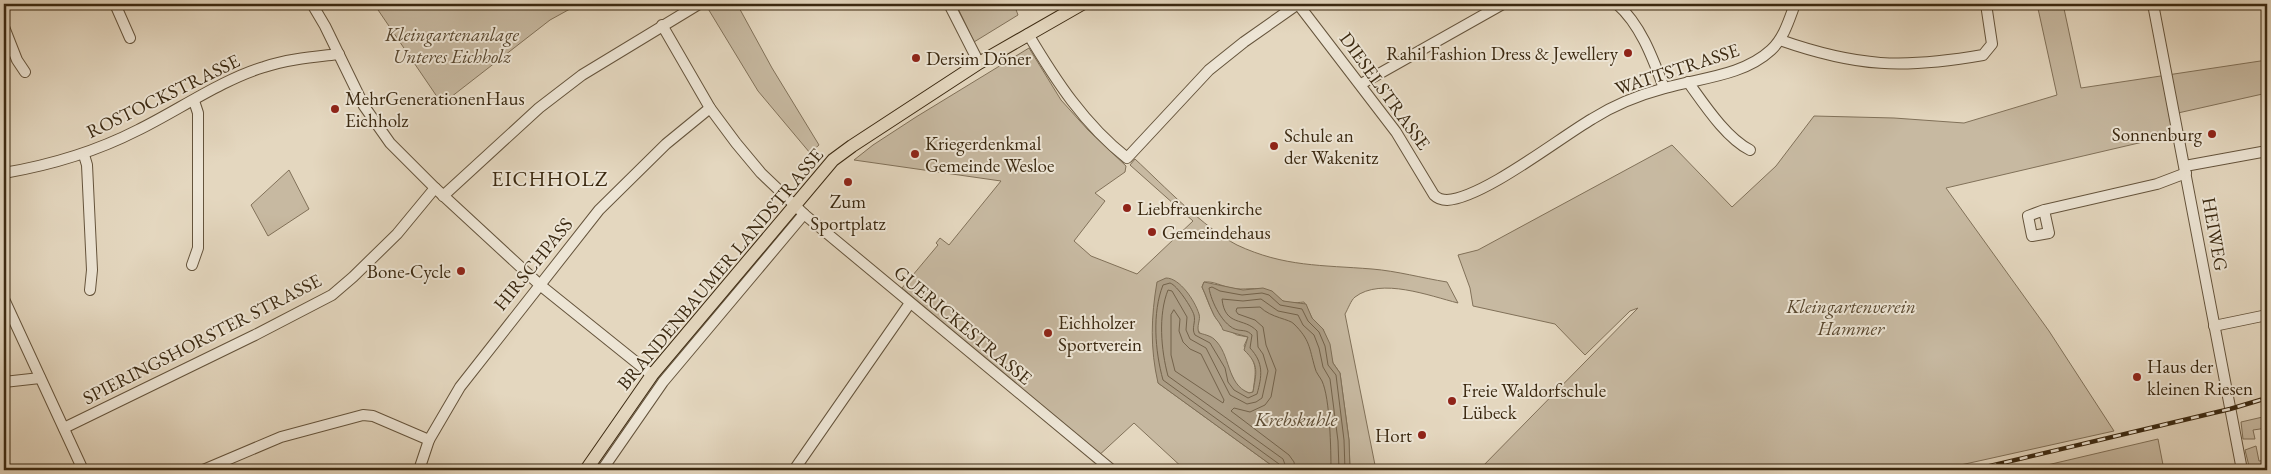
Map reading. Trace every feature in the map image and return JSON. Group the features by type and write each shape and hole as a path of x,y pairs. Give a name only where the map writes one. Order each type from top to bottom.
{"main road":[{"name":"BRANDENBAUMER LANDSTRASSE","path":"586,470 652,375 830,163 844,151 979,63 1082,4"}],"street":[{"path":"116,4 130,38"},
{"path":"312,4 362,101 390,144 443,196 540,285 652,375"},
{"path":"443,196 539,108 582,75 699,4"},
{"path":"950,4 979,63"},
{"path":"1028,34 1070,100 1090,125 1127,158 1209,70 1298,4"},
{"name":"DIESELSTRASSE","path":"1298,4 1396,132 1434,195 1442,200"},
{"path":"1361,84 1503,4"},
{"name":"WATTSTRASSE","path":"1442,200 1453,199 1481,188 1515,169 1605,111 1664,88 1741,68 1770,51 1780,40 1795,4"},
{"path":"1780,40 1819,54 1880,64 1939,63 1983,56 1992,44 1986,4"},
{"name":"HEIWEG","path":"2153,4 2242,470"},
{"path":"1622,5 1651,54 1664,88"},
{"name":"GUERICKESTRASSE","path":"662,25 710,108 761,172 804,214 910,304 1112,470"},
{"path":"4,27 17,60 25,72"},
{"name":"ROSTOCKSTRASSE","path":"4,174 84,154 138,130 233,80 263,67 282,62 339,54"},
{"path":"1688,82 1716,119 1741,145 1750,150"},
{"path":"192,265 198,248 198,113 194,101"},
{"name":"HIRSCHPASS","path":"419,470 429,440 476,363 599,210 666,144 710,108"},
{"path":"2044,210 2156,184 2186,170 2267,151"},
{"path":"84,154 92,270 90,290"},
{"name":"SPIERINGSHORSTER STRASSE","path":"64,428 256,335 332,295 353,278 397,234 435,188"},
{"name":"BRANDENBAUMER LANDSTRASSE","path":"602,470 663,382 804,214"},
{"path":"4,299 83,470"},
{"path":"794,470 910,304"},
{"path":"2214,326 2267,315"},
{"path":"4,382 40,378"},
{"path":"203,470 281,437 363,415 373,416 429,440"}],"green space":[{"name":"Kleingartenanlage Unteres Eichholz","path":"374,4 579,4 550,20 442,104"},
{"path":"714,4 737,4 772,68 819,145 810,153 758,91 707,7"},
{"path":"956,4 1014,4 1018,15 974,42"},
{"name":"Kleingartenverein Hammer","path":"2037,4 2063,4 2081,88 2267,60 2267,93 2169,115 2173,135 1946,188 2049,331 2114,431 1938,470 1479,470 1638,308 1630,311 1585,355 1555,324 1473,306 1470,288 1458,255 1478,250 1672,145 1732,207 1776,166 1814,116 1894,118 1964,123 2057,95"},
{"path":"1029,48 1061,100 1088,130 1126,166 1125,172 1095,193 1105,201 1074,241 1091,256 1137,274 1193,221 1130,165 1135,159 1211,228 1237,245 1254,252 1303,264 1381,270 1447,282 1458,303 1406,290 1378,289 1366,291 1355,297 1345,314 1376,470 1350,470 1349,440 1340,373 1333,363 1323,329 1312,318 1304,302 1287,302 1278,298 1272,292 1264,290 1236,289 1204,282 1202,287 1221,326 1237,335 1248,337 1244,346 1252,358 1255,368 1253,392 1249,393 1238,388 1231,374 1197,329 1158,383 1278,470 1185,470 1134,423 1096,458 992,364 902,288 938,245 936,243 940,238 949,245 1001,181 854,160 916,117"},
{"path":"289,170 309,209 268,236 251,205"},
{"path":"2267,416 2267,428 2253,430 2255,439 2243,439 2241,422"},
{"path":"2158,439 2164,470 2026,470"},
{"path":"2256,446 2259,461 2267,460 2267,470 2250,470 2245,450"}],"water":[{"name":"Krebskuhle","path":"1166,278 1182,286 1190,297 1199,314 1199,333 1213,338 1219,345 1236,383 1249,393 1253,392 1256,370 1253,360 1244,350 1248,337 1223,330 1214,315 1202,287 1204,282 1243,290 1263,288 1272,291 1283,301 1306,304 1312,318 1323,329 1330,344 1333,363 1340,373 1349,440 1350,470 1278,470 1158,383 1152,332 1157,282"}],"railway":[{"path":"1973,470 2230,409 2267,398"}],"place":[{"name":"Rahil Fashion Dress & Jewellery","path":"1628,53"},
{"name":"Dersim Döner","path":"916,58"},
{"name":"MehrGenerationenHaus Eichholz","path":"335,109"},
{"name":"Sonnenburg","path":"2212,134"},
{"name":"Schule an der Wakenitz","path":"1274,146"},
{"name":"Kriegerdenkmal Gemeinde Wesloe","path":"915,154"},
{"name":"Zum Sportplatz","path":"848,182"},
{"name":"Liebfrauenkirche","path":"1127,208"},
{"name":"Gemeindehaus","path":"1152,232"},
{"name":"Bone-Cycle","path":"461,271"},
{"name":"Eichholzer Sportverein","path":"1048,333"},
{"name":"Haus der kleinen Riesen","path":"2137,377"},
{"name":"Freie Waldorfschule Lübeck","path":"1452,401"},
{"name":"Hort","path":"1422,435"}],"district":[{"name":"EICHHOLZ","path":"550,178"}]}
